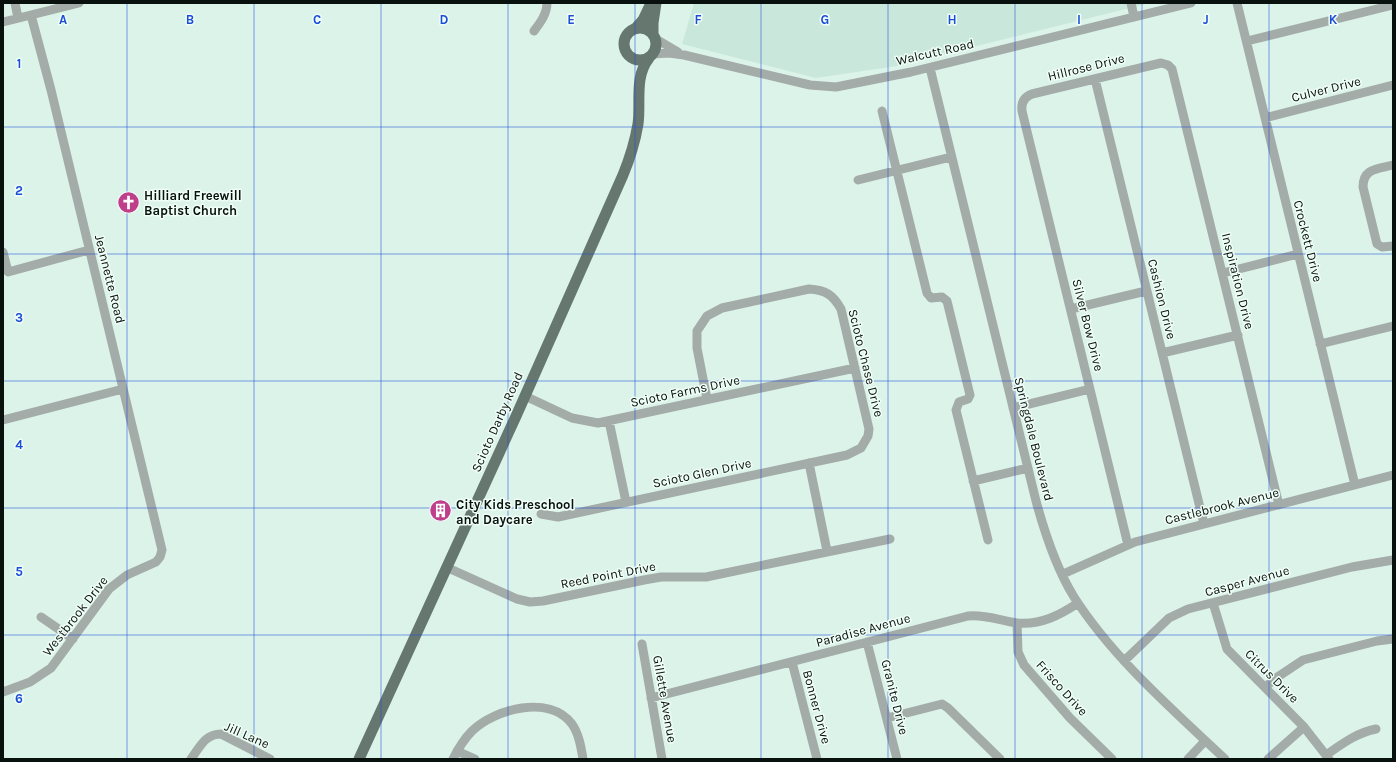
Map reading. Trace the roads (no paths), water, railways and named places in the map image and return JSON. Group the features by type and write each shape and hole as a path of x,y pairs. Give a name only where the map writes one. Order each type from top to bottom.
{"main road":[{"path":"651,3 643,20 627,35 624,40 625,51 628,56 638,61 651,56 656,49 653,23 656,3"},
{"path":"635,29 645,29 655,37"},
{"name":"Scioto Darby Road","path":"628,56 639,90"},
{"name":"Scioto Darby Road","path":"359,759 525,396 630,157 638,124 639,90 643,66 651,56"}],"street":[{"path":"15,3 18,18"},
{"path":"3,22 79,3"},
{"path":"534,32 543,18 547,9 547,3"},
{"path":"1131,3 1134,17"},
{"name":"Walcutt Road","path":"651,56 669,53 684,55 804,84 822,87 836,87 930,68 1191,3"},
{"name":"Crockett Drive","path":"1237,3 1355,484"},
{"path":"1247,41 1393,5"},
{"name":"Jeannette Road","path":"31,15 90,250 162,550"},
{"name":"Walcutt Road","path":"655,37 669,48 684,55"},
{"name":"Hillrose Drive","path":"1022,111 1021,105 1027,96 1161,63 1168,65"},
{"name":"Inspiration Drive","path":"1168,65 1172,69 1175,79 1279,505"},
{"name":"Springdale Boulevard","path":"930,68 1046,537 1078,603 1100,634 1124,661 1225,759"},
{"name":"Cashion Drive","path":"1095,79 1204,524"},
{"name":"Culver Drive","path":"1265,118 1393,85"},
{"path":"882,111 927,293 931,298 942,297 947,301 970,395 968,400 959,402 956,410 988,540"},
{"name":"Silver Bow Drive","path":"1022,111 1128,545"},
{"path":"858,180 951,157"},
{"path":"1390,246 1379,246 1375,240 1363,187 1363,180 1366,174 1372,170 1393,165"},
{"path":"3,252 8,272 90,250"},
{"path":"1223,273 1298,254"},
{"name":"Scioto Chase Drive","path":"707,399 696,348 697,330 707,316 722,308 809,289 819,290 829,293 836,300 841,309 869,428 864,443"},
{"path":"1071,309 1146,290"},
{"path":"1320,344 1393,326"},
{"path":"1162,353 1238,335"},
{"name":"Scioto Farms Drive","path":"525,396 572,418 592,422 609,421 855,368"},
{"path":"3,420 123,389"},
{"path":"1013,408 1090,389"},
{"path":"609,421 626,502"},
{"name":"Scioto Glen Drive","path":"541,514 558,517 852,454 858,451 864,443"},
{"path":"809,463 828,551"},
{"path":"973,481 1028,468"},
{"name":"Castlebrook Avenue","path":"1063,574 1128,545 1393,475"},
{"name":"Reed Point Drive","path":"446,567 518,599 530,602 543,601 661,577 706,577 890,538"},
{"name":"Westbrook Drive","path":"3,692 18,688 41,676 52,668 109,589 127,574 156,562 160,557 162,550"},
{"name":"Casper Avenue","path":"1124,661 1169,618 1188,609 1352,567 1393,560"},
{"name":"Paradise Avenue","path":"651,698 968,616 981,615 1017,623 1039,622 1057,617 1078,603"},
{"name":"Citrus Drive","path":"1213,603 1227,649 1304,727 1327,757"},
{"path":"41,617 73,639"},
{"name":"Frisco Drive","path":"1017,623 1018,652 1024,665 1070,718 1112,759"},
{"path":"1266,687 1303,660 1377,641 1393,639"},
{"name":"Granite Drive","path":"867,642 897,759"},
{"name":"Gillette Avenue","path":"642,644 662,759"},
{"name":"Bonner Drive","path":"792,662 817,759"},
{"path":"887,718 942,704 948,708 1000,759"},
{"path":"475,759 455,755 472,731 483,723 505,713 537,707 546,708 561,715 572,725 577,733 583,759"},
{"path":"1268,759 1304,727"},
{"path":"1327,757 1352,737 1363,732 1376,729"},
{"name":"Jill Lane","path":"191,759 208,737 214,734 221,734 270,759"},
{"path":"1188,759 1205,741"}],"place":[{"name":"Hilliard Freewill Baptist Church","path":"129,202"},
{"name":"City Kids Preschool and Daycare","path":"441,511"}]}
